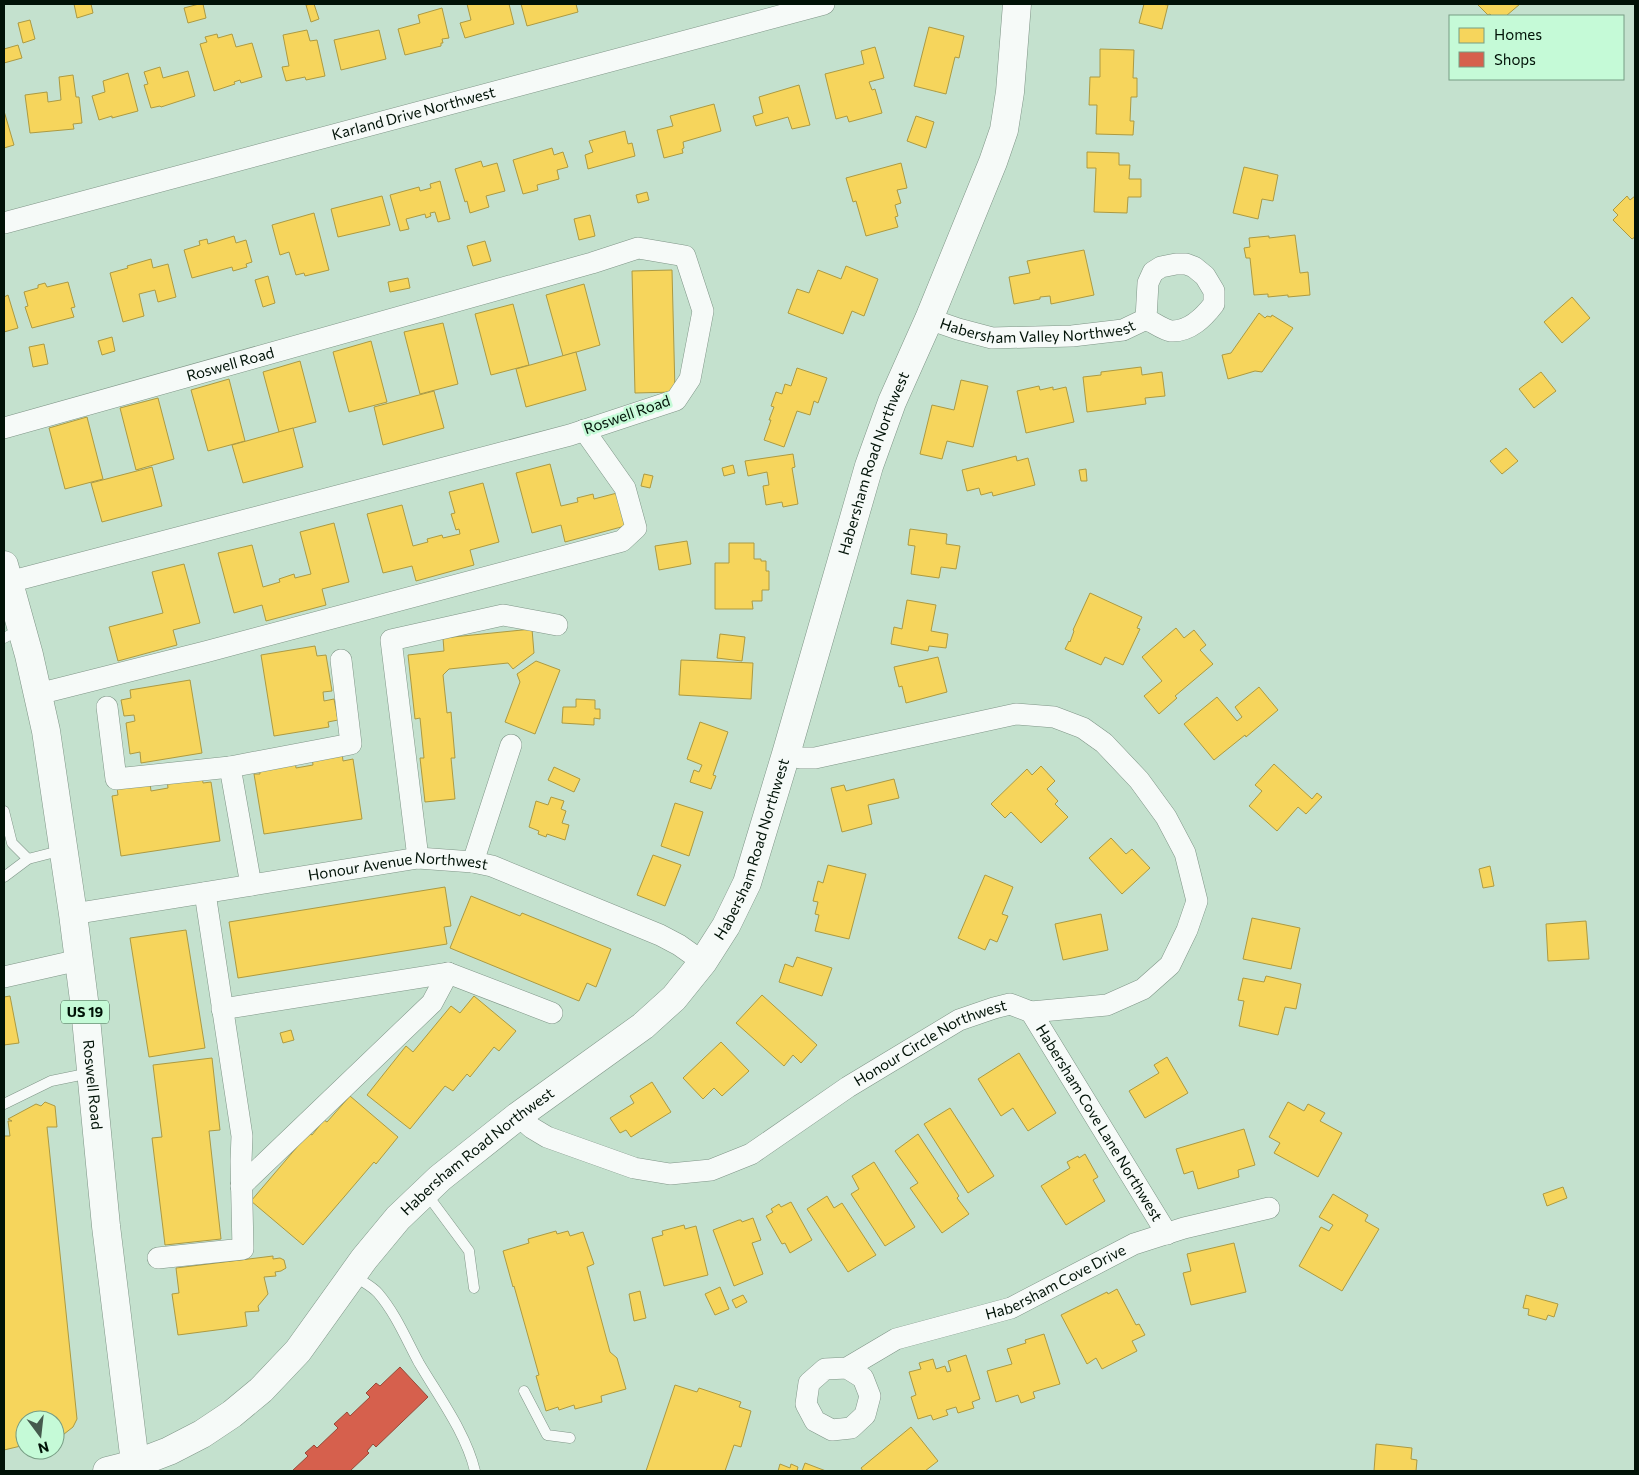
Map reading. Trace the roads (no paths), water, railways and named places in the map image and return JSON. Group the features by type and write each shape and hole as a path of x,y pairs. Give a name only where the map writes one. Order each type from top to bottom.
{"street":[{"name":"Karland Drive Northwest","path":"4,223 824,4"},
{"name":"Habersham Road Northwest","path":"107,1471 136,1468 202,1434 232,1414 261,1390 298,1350 364,1259 398,1218 440,1178 518,1116 643,1026 674,998 703,962 726,926 747,883 869,466 892,402 929,319 993,162 1004,130 1010,92 1017,4"},
{"name":"Roswell Road","path":"4,428 592,263 638,248 685,256 703,311 690,379 676,400 584,430 10,605 38,694 46,731 64,850 79,960 106,1226 136,1468"},
{"name":"Habersham Valley Northwest","path":"929,319 992,338 1072,336 1115,331 1123,330 1146,319"},
{"path":"38,694 205,652 622,541 636,528 625,488 584,430"},
{"path":"418,858 392,640 503,615 557,625"},
{"path":"107,707 116,779 230,767 351,744 341,660"},
{"name":"Honour Circle Northwest","path":"518,1116 532,1128 548,1137 634,1168 670,1174 711,1170 751,1154 848,1087 959,1020 1010,1004 1032,1012 1107,1005 1143,989 1170,965 1188,930 1197,901 1185,853 1166,817 1139,780 1104,742 1083,728 1054,717 1016,714 815,758 800,758 786,754"},
{"path":"473,862 511,745"},
{"path":"230,767 251,885"},
{"name":"Honour Avenue Northwest","path":"73,914 418,858 473,862 492,866 660,935 679,945 703,962"},
{"path":"158,1258 243,1248 242,1136 205,893"},
{"path":"4,977 79,960"},
{"path":"222,1009 448,973 552,1013"},
{"path":"241,1186 432,1003 448,973"},
{"name":"Habersham Cove Lane Northwest","path":"1032,1012 1167,1234"},
{"name":"Habersham Cove Drive","path":"847,1368 896,1339 1012,1308 1134,1244 1269,1208"}],"lane":[{"path":"4,811 12,843 28,859"},
{"path":"4,877 28,859 64,850"},
{"path":"4,1104 52,1081 91,1073"},
{"path":"425,1192 469,1251 474,1288"},
{"path":"353,1274 377,1292 393,1313 471,1453 476,1471"},
{"path":"524,1391 547,1435 570,1438"}]}
